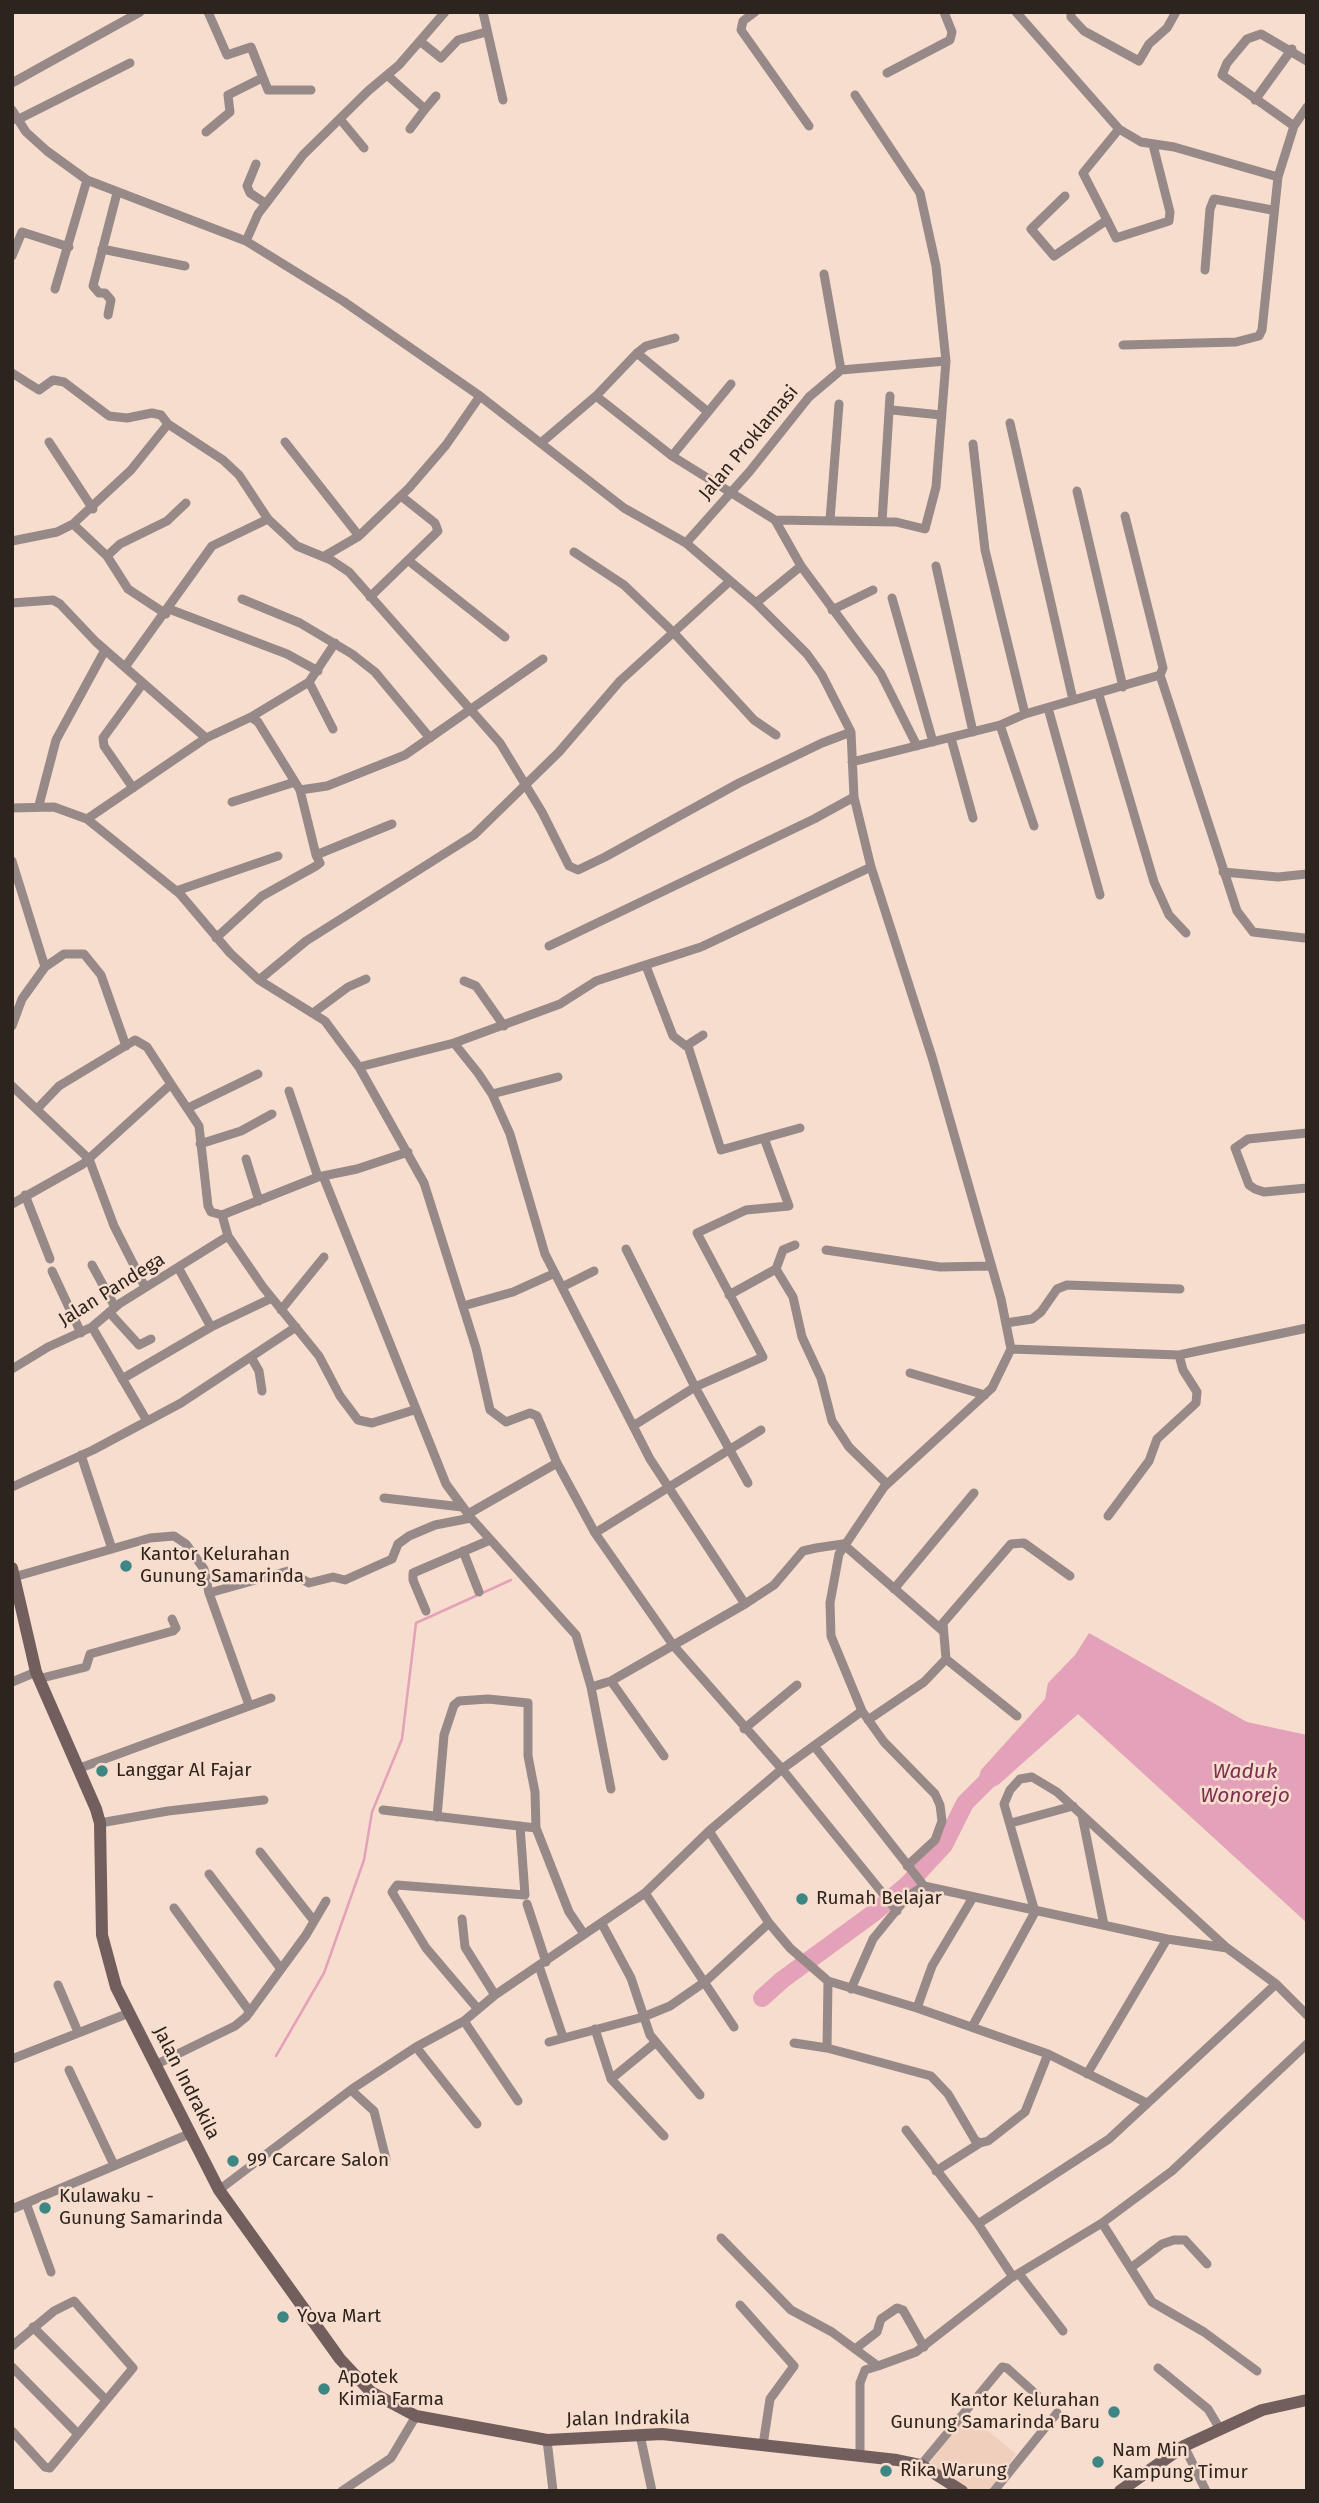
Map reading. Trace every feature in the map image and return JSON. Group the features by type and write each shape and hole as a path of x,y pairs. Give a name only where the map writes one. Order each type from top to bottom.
{"street":[{"path":"12,83 140,12"},
{"path":"208,12 227,54 251,47 262,78 271,91 312,90"},
{"path":"246,241 265,204 303,155 421,42 445,12"},
{"path":"483,12 503,100"},
{"path":"755,12 743,21 741,30 808,126"},
{"path":"887,73 950,40 952,32 944,12"},
{"path":"1016,12 1119,129 1153,145 1174,147 1278,177"},
{"path":"1070,12 1071,17 1084,31 1139,61 1149,44 1167,28 1176,12"},
{"path":"421,42 441,58 458,40 486,32"},
{"path":"1294,126 1224,80 1222,75 1227,62 1255,35 1269,36 1307,61"},
{"path":"1255,100 1292,49"},
{"path":"17,120 130,63"},
{"path":"387,75 425,110"},
{"path":"206,132 230,112 228,95 262,78"},
{"path":"596,397 672,456 775,520 882,522 925,529 936,487 946,361 936,266 920,193 855,95"},
{"path":"410,129 436,96"},
{"path":"1123,345 1236,342 1259,336 1262,330 1272,210 1278,177 1294,126 1307,107"},
{"path":"12,110 17,120 47,151 87,180 246,241 343,301 480,396 624,508 686,543 755,603 807,654 822,676 851,732 854,797 871,867 932,1057 991,1266 1011,1349 1004,1366 985,1395 887,1484 843,1545 830,1603 831,1636 862,1711 884,1742 935,1794 940,1805 942,1821 935,1840 908,1867"},
{"path":"340,119 364,148"},
{"path":"1119,129 1083,173 1116,238 1169,222 1170,212 1153,145"},
{"path":"256,163 247,186 250,193 265,204"},
{"path":"55,289 87,180"},
{"path":"108,315 111,300 93,286 117,193"},
{"path":"1065,196 1031,229 1050,254 1057,256 1107,220"},
{"path":"1205,270 1210,209 1214,199 1272,210"},
{"path":"12,256 22,232 69,247"},
{"path":"102,249 185,266"},
{"path":"824,274 841,370 946,361"},
{"path":"542,442 596,397 637,353 646,346 675,338"},
{"path":"637,353 708,412"},
{"name":"Jalan Proklamasi","path":"686,543 809,397 841,370"},
{"path":"12,373 39,390 53,380 64,382 105,415 128,418 152,413 165,417 168,424 223,460 239,475 268,519 303,551 323,557 344,568 436,669 470,712 500,743 542,812 569,866 578,870 739,783 851,732"},
{"path":"672,456 731,384"},
{"path":"323,557 359,536 401,496 446,445 480,396"},
{"path":"882,522 892,410 890,396"},
{"path":"830,520 839,404"},
{"path":"892,410 941,415"},
{"path":"1010,423 1073,701"},
{"path":"12,541 57,532 93,509 131,470 168,424"},
{"path":"49,442 93,509"},
{"path":"285,442 359,536"},
{"path":"973,444 985,550 1025,714"},
{"path":"1077,491 1123,687"},
{"path":"370,597 434,537 439,528 401,496"},
{"path":"107,556 120,544 167,522 186,503"},
{"path":"1125,516 1163,668 1160,675 1237,911 1253,932 1304,938"},
{"path":"125,667 212,546 268,519"},
{"path":"775,520 801,566 881,674 917,746"},
{"path":"73,524 107,556 128,589 167,612 287,654 318,671"},
{"path":"574,552 624,585 674,633 754,720 776,735"},
{"path":"409,561 505,637"},
{"path":"755,603 801,566"},
{"path":"936,566 973,732"},
{"path":"259,980 306,941 474,835 525,788 620,681 730,581"},
{"path":"832,610 873,590"},
{"path":"892,598 933,742"},
{"path":"242,599 300,622 375,672 430,738"},
{"path":"12,603 56,601 105,650 206,738"},
{"path":"87,819 206,738 251,717 309,682 335,643"},
{"path":"39,805 56,740 105,650"},
{"path":"232,802 297,786 327,786 404,755 470,712 543,659"},
{"path":"852,762 1000,725 1025,714 1099,695 1160,675"},
{"path":"309,682 333,729"},
{"path":"133,788 104,746 103,738 143,683"},
{"path":"1099,695 1154,883 1169,915 1186,933"},
{"path":"1048,708 1100,895"},
{"path":"216,938 262,896 320,863 297,786 258,722 251,717"},
{"path":"1000,725 1034,826"},
{"path":"951,738 973,818"},
{"path":"549,946 814,820 854,797"},
{"path":"12,807 54,807 87,819 176,891 216,938 259,980 326,1021 359,1067 424,1184 477,1348 490,1410 506,1422 530,1413 537,1416 557,1463 595,1533 673,1645 744,1729 782,1769 896,1910"},
{"path":"316,855 392,824"},
{"path":"176,891 278,856"},
{"path":"12,862 45,967"},
{"path":"359,1067 454,1043 504,1026 560,1003 596,981 701,947 871,867"},
{"path":"1223,872 1278,877 1307,874"},
{"path":"12,1026 22,999 45,967 55,958 73,952 84,954 92,960 101,975 126,1046"},
{"path":"646,965 673,1036 688,1046 721,1150 800,1128"},
{"path":"313,1013 348,987 366,979"},
{"path":"464,981 476,986 504,1026"},
{"path":"688,1046 703,1035"},
{"path":"38,1108 60,1086 135,1040 143,1043 199,1126 208,1206 211,1212 222,1215 321,1177 357,1170 408,1152"},
{"path":"454,1043 492,1094 510,1134 545,1254 633,1426 669,1489 745,1604"},
{"path":"188,1108 258,1074"},
{"path":"492,1094 558,1077"},
{"path":"12,1203 89,1159 171,1084"},
{"path":"12,1086 89,1159 114,1226 145,1287"},
{"path":"289,1091 321,1177 446,1485 467,1513 576,1635 591,1687 611,1789"},
{"path":"200,1144 241,1131 272,1114"},
{"path":"1307,1133 1248,1139 1236,1148 1249,1185 1255,1189 1264,1192 1307,1188"},
{"path":"633,1426 695,1387 763,1357 697,1233 746,1210 789,1206 764,1138"},
{"path":"246,1159 259,1201"},
{"path":"24,1195 50,1259"},
{"path":"222,1215 228,1236 281,1310 319,1356 340,1396 358,1420 372,1423 414,1410"},
{"name":"Jalan Pandega","path":"12,1369 48,1347 92,1327 145,1287 179,1269 228,1236"},
{"path":"729,1295 776,1269 783,1250 795,1244"},
{"path":"626,1249 747,1483"},
{"path":"826,1250 940,1267 991,1266"},
{"path":"281,1310 324,1257"},
{"path":"92,1265 112,1310 139,1345 151,1339"},
{"path":"179,1269 211,1327"},
{"path":"776,1269 793,1297 802,1337 821,1378 832,1421 849,1447 887,1484"},
{"path":"51,1271 81,1333"},
{"path":"562,1287 594,1271"},
{"path":"463,1307 513,1292 555,1273"},
{"path":"1006,1323 1032,1319 1058,1289 1066,1285 1180,1289"},
{"path":"122,1379 211,1327 272,1298"},
{"path":"92,1327 147,1421"},
{"path":"12,1486 181,1404 296,1327"},
{"path":"1011,1349 1179,1355 1307,1328"},
{"path":"1108,1516 1149,1461 1157,1439 1196,1403 1197,1392 1183,1370 1179,1355"},
{"path":"251,1357 259,1371 262,1391"},
{"path":"910,1373 985,1395"},
{"path":"595,1533 761,1430"},
{"path":"80,1455 112,1549"},
{"path":"209,1593 288,1571 309,1583 333,1577 345,1580 392,1559 398,1544 409,1536 467,1513 557,1463"},
{"path":"894,1588 974,1493"},
{"path":"384,1498 467,1513"},
{"path":"13,1573 150,1538 174,1535 186,1544 204,1569 209,1593 249,1705"},
{"path":"426,1611 413,1580 413,1573 491,1540"},
{"path":"1017,1716 946,1659 943,1631 945,1621 1011,1545 1024,1543 1070,1576"},
{"path":"591,1687 611,1681 745,1604 774,1585 803,1551 843,1545 943,1631"},
{"path":"463,1551 479,1592"},
{"name":"Jalan Indrakila","path":"13,1573 37,1675 80,1769 100,1823 102,1936 109,1967 129,2013 219,2189 340,2359 371,2392 416,2416 547,2440 640,2435 708,2437 921,2465 962,2491"},
{"path":"12,1682 86,1667 90,1654 173,1631 176,1628 172,1619"},
{"path":"868,1720 924,1682 946,1659"},
{"path":"611,1681 664,1756"},
{"path":"744,1729 797,1685"},
{"path":"80,1769 271,1698"},
{"path":"437,1817 444,1735 454,1705 459,1701 488,1699 528,1703 528,1756 535,1792 536,1828 569,1912 584,1934"},
{"path":"219,2189 351,2090 416,2047 464,2021 495,1995 645,1893 709,1831 782,1769 862,1711"},
{"path":"815,1747 923,1885 972,1899 1167,1939 1227,1948"},
{"path":"972,2027 1035,1912 1004,1804 1010,1790 1020,1779 1032,1777 1042,1780 1073,1806 1227,1948 1276,1984 1307,2015"},
{"path":"100,1823 168,1811 264,1800"},
{"path":"1011,1824 1073,1806"},
{"path":"383,1810 536,1828"},
{"path":"1082,1815 1104,1925"},
{"path":"477,2008 426,1948 391,1892 397,1885 525,1895 520,1826"},
{"path":"709,1831 769,1923 790,1948 828,1981 918,2008 1048,2054 1147,2103"},
{"path":"260,1852 314,1921"},
{"path":"209,1874 281,1969"},
{"path":"851,1989 868,1947 896,1910 912,1892 923,1885"},
{"path":"645,1893 706,1981 734,2027"},
{"path":"918,2008 932,1966 972,1899"},
{"path":"155,2065 235,2026 250,2012 326,1900"},
{"path":"527,1904 563,2037"},
{"path":"174,1908 250,2012"},
{"path":"462,1919 464,1947 495,1995"},
{"path":"549,2042 643,2017 670,2006 706,1981 769,1923"},
{"path":"601,1924 631,1978 643,2017 655,2043 700,2095"},
{"path":"1087,2074 1167,1939"},
{"path":"827,2048 828,1981"},
{"path":"978,2224 1109,2139 1276,1984"},
{"path":"58,1985 78,2032"},
{"path":"12,2059 129,2013"},
{"path":"464,2021 519,2101"},
{"path":"595,2029 611,2079 664,2136"},
{"path":"611,2079 655,2043"},
{"path":"794,2043 827,2048 932,2076 948,2094 975,2140 980,2143"},
{"path":"860,2456 860,2383 865,2370 924,2347 1017,2276 1102,2223 1172,2171 1307,2044"},
{"path":"416,2047 477,2124"},
{"path":"936,2171 980,2143 988,2141 1025,2112 1048,2054"},
{"path":"69,2070 114,2165"},
{"path":"351,2090 374,2111 386,2159"},
{"path":"906,2130 1017,2276 1063,2331"},
{"path":"13,2207 189,2134"},
{"path":"26,2203 51,2272"},
{"path":"1102,2223 1152,2302 1204,2332 1257,2371"},
{"path":"721,2238 790,2310 878,2366"},
{"path":"1132,2267 1162,2244 1174,2239 1185,2240 1207,2264"},
{"path":"12,2346 33,2327 66,2304 77,2302 132,2364 132,2372 105,2399 48,2469 12,2431"},
{"path":"740,2305 794,2366 770,2399 763,2445"},
{"path":"855,2349 878,2330 881,2319 897,2308 903,2310 924,2347"},
{"path":"33,2327 105,2399"},
{"path":"12,2367 77,2433"},
{"path":"921,2465 999,2368 1007,2368 1038,2396"},
{"path":"1158,2368 1208,2409 1220,2429"},
{"path":"1120,2491 1184,2446 1262,2410 1307,2400"},
{"path":"994,2491 1057,2413"},
{"path":"342,2491 391,2458 416,2416"},
{"path":"640,2435 652,2491"},
{"path":"547,2440 553,2491"},
{"path":"1184,2446 1206,2491"}],"shaded area":[{"path":"967,2413 1016,2454 989,2491 965,2491 930,2463"}],"water":[{"name":"Waduk Wonorejo","path":"1089,1633 1247,1722 1307,1735 1307,1923 1078,1714 998,1785 974,1794 981,1770 1045,1699 1048,1683 1075,1655"}],"waterway":[{"path":"276,2056 324,1973 364,1860 372,1812 402,1739 416,1623 511,1580"},
{"path":"762,1998 908,1884 944,1845 965,1803 990,1778"}],"place":[{"name":"Kantor Kelurahan Gunung Samarinda","path":"126,1566"},
{"name":"Langgar Al Fajar","path":"102,1771"},
{"name":"Rumah Belajar","path":"802,1899"},
{"name":"99 Carcare Salon","path":"233,2161"},
{"name":"Kulawaku - Gunung Samarinda","path":"45,2208"},
{"name":"Yova Mart","path":"283,2317"},
{"name":"Apotek Kimia Farma","path":"324,2389"},
{"name":"Kantor Kelurahan Gunung Samarinda Baru","path":"1114,2412"},
{"name":"Nam Min Kampung Timur","path":"1098,2462"},
{"name":"Rika Warung","path":"886,2471"}]}
